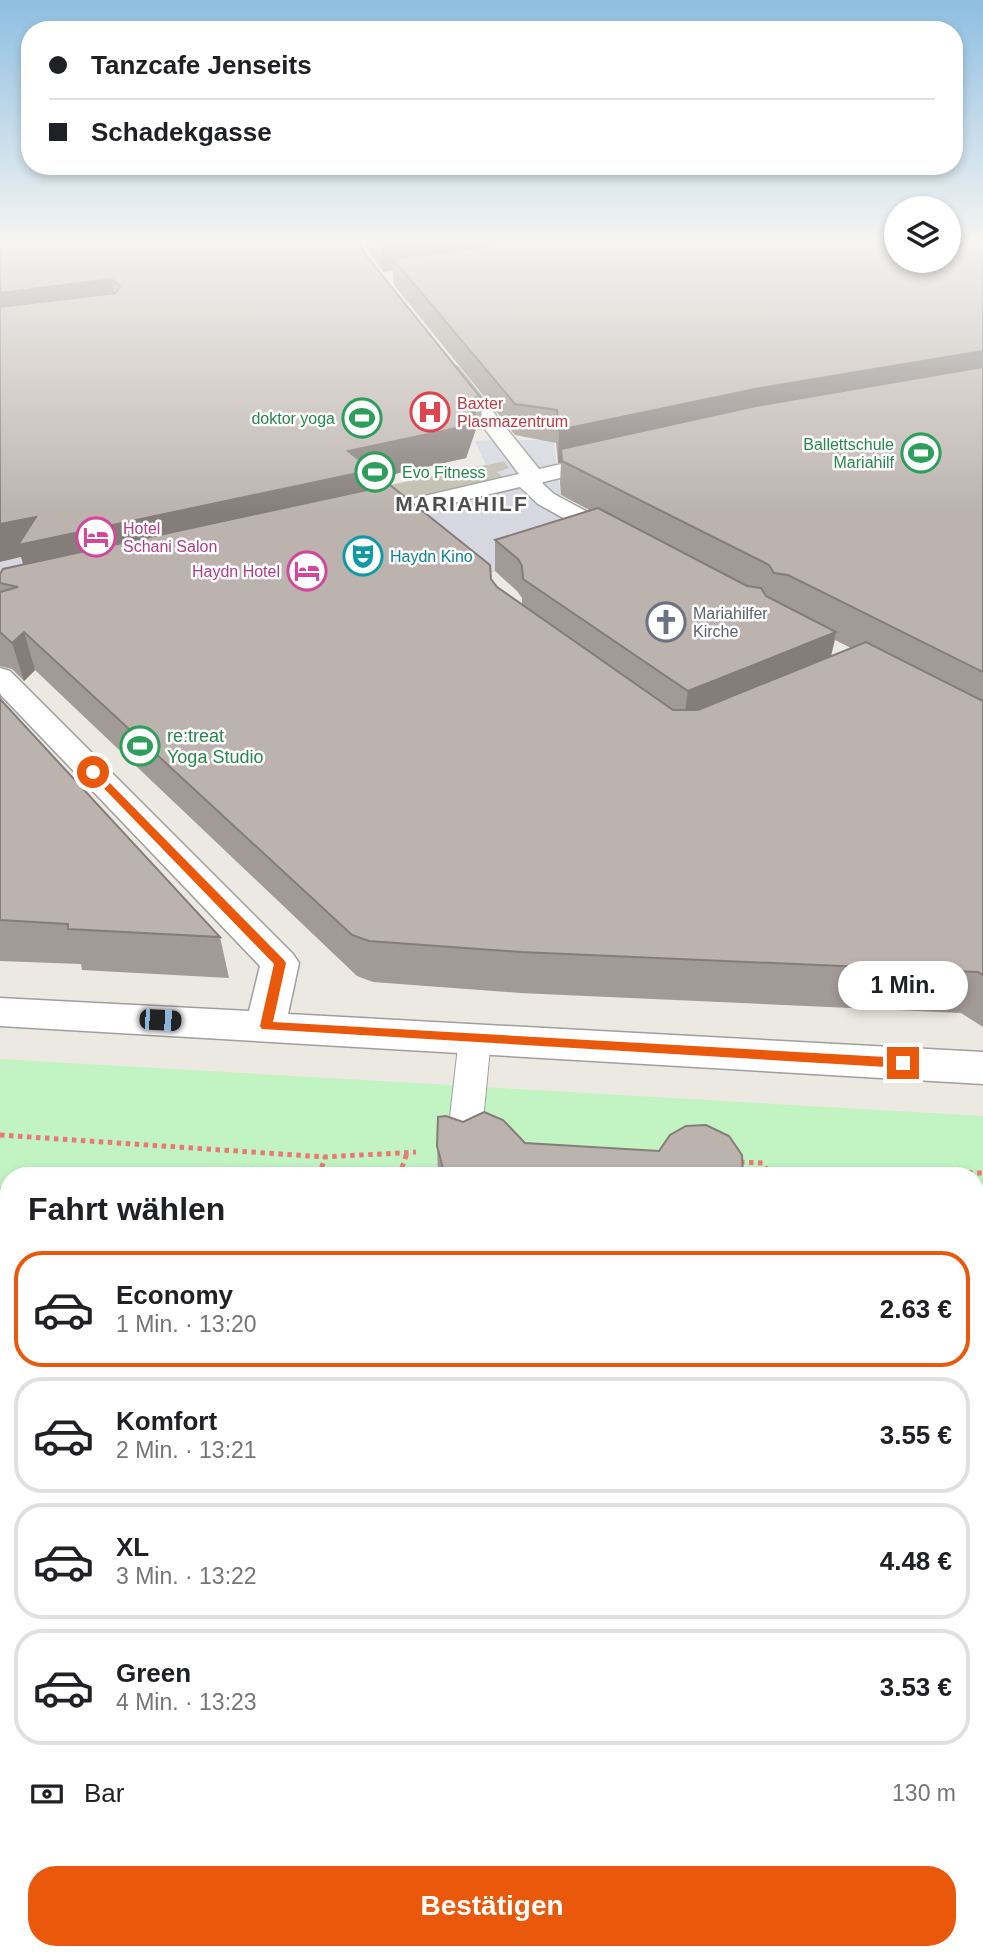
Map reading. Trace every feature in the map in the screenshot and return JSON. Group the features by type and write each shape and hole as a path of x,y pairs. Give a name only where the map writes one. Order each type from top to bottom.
{"street":[{"path":"437,355 533,477"},
{"path":"348,520 629,456"},
{"path":"533,477 531,486 546,499 646,553"},
{"path":"401,508 424,531"},
{"path":"0,677 280,963 266,1026"},
{"path":"0,1012 983,1068"}],"lane":[{"path":"463,1152 475,1038"}],"path":[{"path":"0,1135 325,1157 463,1152"},
{"path":"402,1167 407,1153"},
{"path":"322,1167 325,1157"},
{"path":"736,1162 763,1163 765,1167"}],"shaded area":[{"path":"550,440 554,443 561,497 623,531 481,576 0,632 0,562 195,519 202,545 506,480 497,472 509,468 504,461 486,465 475,441"},
{"path":"504,461 510,468 506,481 202,545 200,525"}],"green space":[{"path":"0,1059 983,1116 983,1167 0,1167"}],"building":[{"path":"0,330 426,330 481,398 476,397 466,426 348,451 372,470 18,545 36,517 0,524"},
{"path":"453,330 983,330 983,351 755,389 559,430 557,410 515,404"},
{"path":"983,367 983,672 788,575 774,573 769,565 562,461 561,449 756,406"},
{"path":"390,485 490,565 491,579 497,587 673,710 698,710 866,642 983,701 983,975 978,972 521,952 369,941 352,935 24,632 12,643 0,632 0,592 18,587 0,583 3,569"},
{"name":"Mariahilfer Kirche","path":"598,508 747,586 761,588 766,596 836,632 688,691 523,579 522,566 518,559 495,540"},
{"path":"0,699 220,937 68,929 68,924 0,920"},
{"path":"484,1112 503,1120 525,1143 659,1151 670,1135 686,1126 706,1125 729,1136 742,1155 743,1167 443,1167 437,1146 438,1117 446,1116 463,1122"}],"place":[{"name":"Baxter Plasmazentrum","path":"430,412"},
{"name":"doktor yoga","path":"362,418"},
{"name":"Ballettschule Mariahilf","path":"921,453"},
{"name":"Evo Fitness","path":"375,472"},
{"name":"Hotel Schani Salon","path":"96,537"},
{"name":"Haydn Kino","path":"363,556"},
{"name":"Haydn Hotel","path":"307,571"},
{"name":"Mariahilfer Kirche","path":"666,622"},
{"name":"re:treat Yoga Studio","path":"140,746"}],"district":[{"name":"MARIAHILF","path":"462,504"}],"route":[{"path":"93,772 280,963 266,1026 903,1063"}]}
